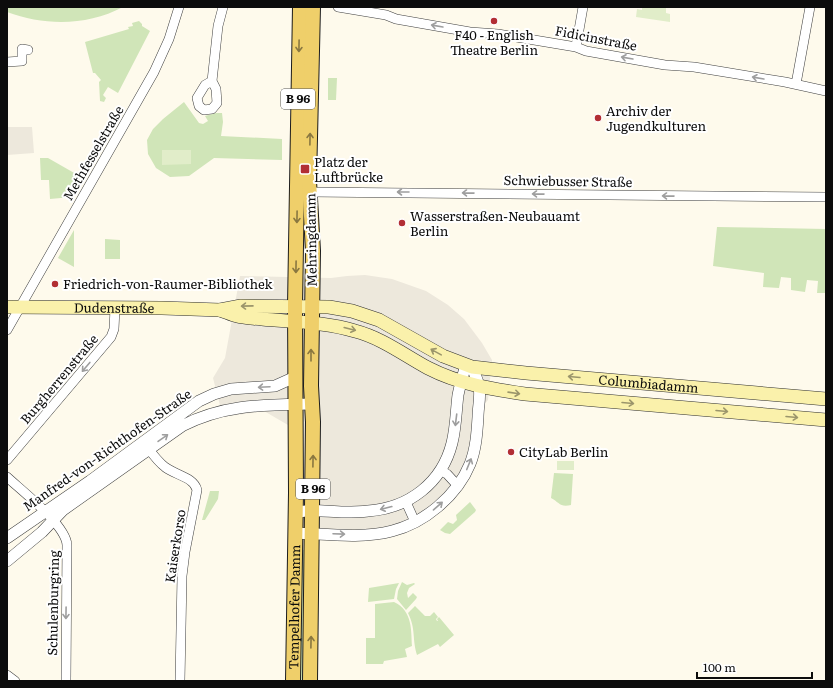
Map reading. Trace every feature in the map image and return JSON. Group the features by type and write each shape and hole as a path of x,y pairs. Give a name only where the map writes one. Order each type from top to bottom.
{"main road":[{"name":"Mehringdamm","path":"300,7 304,191 313,251 312,306"},
{"name":"Mehringdamm","path":"295,306 304,191 313,7"},
{"name":"Dudenstraße","path":"7,307 220,310 241,306 295,306"},
{"path":"295,306 312,306 352,311 379,320 443,356 469,366"},
{"name":"Tempelhofer Damm","path":"293,681 296,513 295,306"},
{"name":"Tempelhofer Damm","path":"310,681 313,422 311,404 312,306"},
{"name":"Dudenstraße","path":"220,310 236,316 295,322"},
{"path":"295,322 339,327 371,336 390,345 427,367 461,382 479,387"},
{"name":"Columbiadamm","path":"469,366 526,373 826,399"},
{"name":"Columbiadamm","path":"479,387 525,394 826,420"},
{"path":"694,409 696,388"},
{"path":"744,413 746,392"},
{"path":"769,415 771,394"}],"street":[{"name":"Methfesselstraße","path":"7,330 154,72 168,39 179,7"},
{"path":"212,81 218,26 223,7"},
{"name":"Fidicinstraße","path":"338,7 386,11 396,19 470,32 493,33 576,47 586,51 666,65 694,67 796,84 826,91"},
{"path":"576,47 582,7"},
{"path":"796,84 810,7"},
{"path":"7,62 22,61 22,50 28,50"},
{"name":"Schwiebusser Straße","path":"304,191 826,197"},
{"name":"Burgherrenstraße","path":"7,460 111,337 114,329 114,308"},
{"path":"296,513 312,510 345,512 368,511 400,505 427,486 440,470 448,455 452,443 461,382 469,366"},
{"path":"312,533 376,534 400,529 415,522 436,507 458,486 470,465 476,441 479,387 469,366"},
{"name":"Manfred-von-Richthofen-Straße","path":"7,561 63,510 146,446 192,405 208,397 231,389 275,386 295,377"},
{"path":"208,397 213,413"},
{"path":"296,405 311,404"},
{"name":"Manfred-von-Richthofen-Straße","path":"7,538 146,446 196,419 213,413 251,406 296,405"},
{"name":"Kaiserkorso","path":"146,446 165,467 191,480 195,484 197,490 182,576 180,681"},
{"path":"440,470 447,474 458,486"},
{"name":"Schulenburgring","path":"7,477 53,520 65,536 67,545 66,681"},
{"path":"406,502 415,522"},
{"name":"Tempelhofer Damm","path":"295,533 312,533"},
{"path":"7,675 15,681"}],"green space":[{"path":"7,7 123,7 95,18 80,21 51,22 21,17 7,12"},
{"path":"642,7 666,7 666,13 670,14 670,22 636,17 637,9 642,10"},
{"path":"139,21 142,26 150,31 118,93 108,87 103,95 106,98 104,102 100,101 99,82 101,80 95,73 93,73 85,42 129,29 128,27 133,26 132,23"},
{"path":"328,78 337,78 336,100 328,100"},
{"path":"184,102 199,123 203,124 208,121 205,116 222,113 223,122 221,136 282,139 282,160 214,158 189,176 170,177 156,168 148,154 147,140 153,129"},
{"path":"162,150 191,150 191,164 162,165"},
{"path":"40,158 48,158 83,178 72,197 50,199 49,180 41,180"},
{"path":"717,227 826,229 826,293 817,293 818,281 807,280 805,292 791,290 791,278 781,277 779,288 763,287 764,273 713,266"},
{"path":"74,230 74,267 58,258"},
{"path":"105,239 120,240 120,259 105,259"},
{"path":"557,461 574,461 574,470 557,470"},
{"path":"554,473 573,474 571,505 564,506 551,498"},
{"path":"210,491 219,491 218,499 205,520 202,520"},
{"path":"470,502 476,510 475,512 450,534 440,530 448,522 453,524 457,520 456,515"},
{"path":"299,550 308,550 306,681 297,681"},
{"path":"402,582 407,585 415,584 409,588 407,593 408,598 413,593 417,597 406,610 397,599 398,591"},
{"path":"399,583 394,599 368,602 369,588"},
{"path":"394,602 405,611 408,616 411,628 412,646 405,649 407,657 384,661 383,664 366,664 366,638 375,638 375,604"},
{"path":"415,606 425,616 430,616 434,612 438,617 436,619 437,621 439,617 454,635 440,647 438,644 417,655 412,624 408,613"}],"shaded area":[{"path":"7,127 32,127 34,153 7,155"},
{"path":"365,275 392,279 426,291 448,305 464,319 482,343 492,360 488,400 482,407 454,499 433,518 407,531 289,535 288,425 264,411 223,417 213,378 225,358 240,276 331,278"}],"place":[{"name":"F40 - English Theatre Berlin","path":"494,21"},
{"name":"Archiv der Jugendkulturen","path":"598,118"},
{"name":"Platz der Luftbrücke","path":"305,169"},
{"name":"Wasserstraßen-Neubauamt Berlin","path":"402,223"},
{"name":"Friedrich-von-Raumer-Bibliothek","path":"55,284"},
{"name":"CityLab Berlin","path":"511,452"}]}
